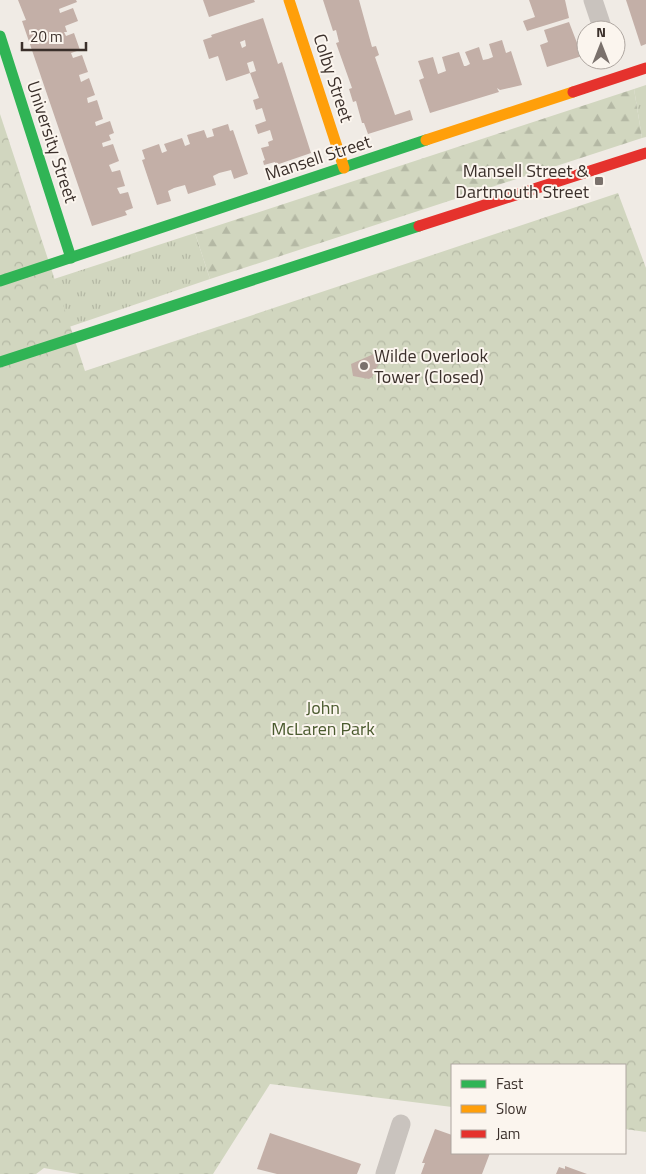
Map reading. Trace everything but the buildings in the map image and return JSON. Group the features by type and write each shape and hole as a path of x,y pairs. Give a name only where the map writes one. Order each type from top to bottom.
{"street":[{"name":"Colby Street","path":"289,0 344,168"},
{"path":"593,0 600,20"},
{"name":"University Street","path":"0,36 71,258"},
{"name":"Mansell Street","path":"626,69 646,68"},
{"name":"Mansell Street","path":"0,281 344,168 613,70"},
{"path":"0,362 645,154"},
{"path":"385,1174 402,1124"}],"green space":[{"path":"646,85 646,137 642,138 634,89"},
{"path":"634,89 642,138 210,279 195,233"},
{"name":"John McLaren Park","path":"0,114 85,371 618,193 646,268 646,1132 626,1129 626,1064 451,1064 451,1107 270,1084 213,1174 78,1174 44,1168 36,1174 0,1174"},
{"path":"195,233 210,279 69,327 54,279"}],"traffic: fast":[{"path":"0,36 71,258"},
{"path":"0,281 426,140"},
{"path":"0,362 419,226"}],"traffic: slow":[{"path":"289,0 344,168"},
{"path":"426,140 573,92"}],"traffic: jam":[{"path":"573,92 646,68"},
{"path":"419,226 646,153"}],"place":[{"name":"Mansell Street & Dartmouth Street","path":"599,181"},
{"name":"Wilde Overlook Tower (Closed)","path":"364,366"}]}
